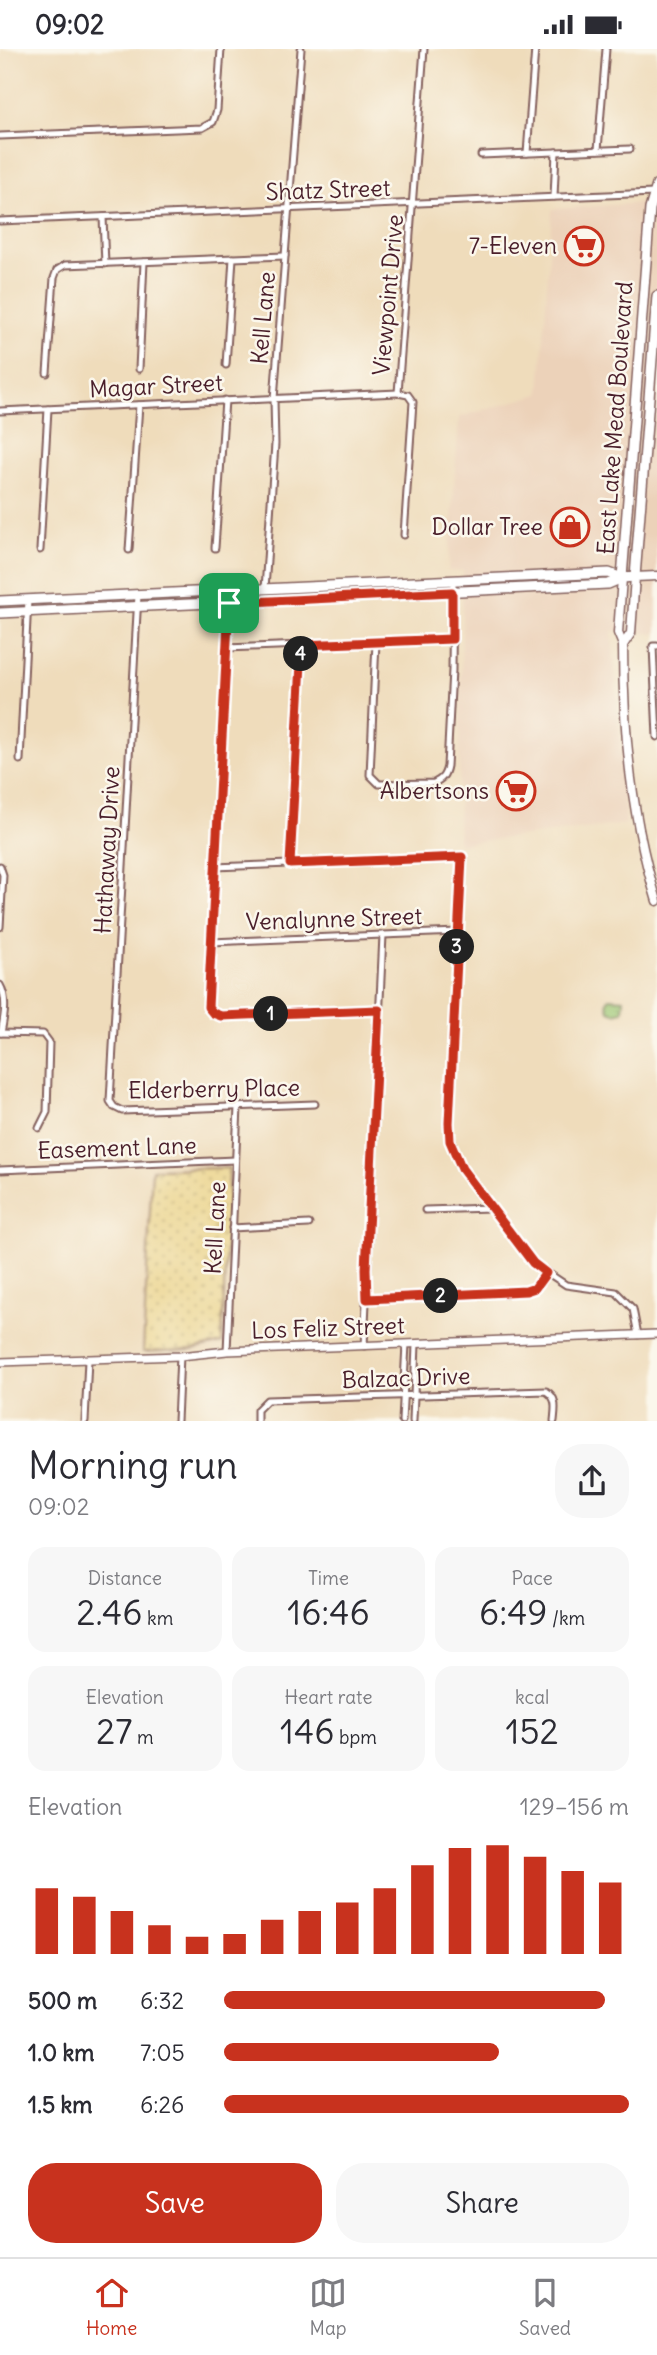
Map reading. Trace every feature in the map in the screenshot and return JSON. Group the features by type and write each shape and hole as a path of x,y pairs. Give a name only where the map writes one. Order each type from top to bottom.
{"main road":[{"name":"East Lake Mead Boulevard","path":"657,185 657,194 650,209 618,633 623,645 624,703 632,788 657,901"},
{"name":"East Lake Mead Boulevard","path":"623,645 631,633 657,296"},
{"path":"640,340 645,343 645,358 651,369"},
{"path":"635,407 639,413 638,448 644,461"},
{"path":"0,601 609,572 622,578"},
{"path":"528,576 528,588"},
{"path":"0,613 609,584 622,578 657,576"}],"street":[{"path":"0,136 202,128 213,122 217,110 220,49"},
{"name":"Kell Lane","path":"264,589 275,444 274,399 301,49"},
{"name":"Viewpoint Drive","path":"404,535 414,402 408,395 398,393 424,49"},
{"path":"527,153 535,49"},
{"path":"598,150 606,49"},
{"path":"481,155 630,149"},
{"path":"554,198 556,152"},
{"name":"Shatz Street","path":"0,221 657,194"},
{"path":"103,217 105,264"},
{"path":"47,373 54,278 57,270 65,265 285,256"},
{"path":"226,365 233,258"},
{"path":"139,369 144,262"},
{"name":"Magar Street","path":"0,411 398,393"},
{"path":"215,548 225,400"},
{"path":"129,550 139,405"},
{"path":"40,550 48,409"},
{"path":"376,642 370,775 379,784 434,783 445,775 447,767 453,580"},
{"path":"230,591 208,1007 221,1016 379,1010"},
{"name":"Hathaway Drive","path":"114,1107 110,1101 138,595"},
{"path":"20,760 28,600"},
{"path":"226,649 452,639"},
{"path":"290,864 302,645"},
{"path":"657,646 653,646 657,737"},
{"path":"215,867 462,857 450,1141 462,1169 533,1263 546,1273 575,1287 616,1292 633,1309 638,1335"},
{"path":"0,866 3,875 0,927"},
{"name":"Venalynne Street","path":"211,941 458,932"},
{"path":"364,1346 383,935"},
{"path":"0,985 4,991 5,1017 0,1032 43,1034 48,1041 47,1112 39,1128"},
{"name":"Elderberry Place","path":"114,1107 121,1111 315,1104"},
{"name":"Kell Lane","path":"227,1351 238,1107"},
{"name":"Easement Lane","path":"0,1170 235,1160"},
{"path":"425,1210 491,1208"},
{"path":"232,1228 309,1224"},
{"path":"367,1299 526,1291 535,1288 546,1273"},
{"name":"Los Feliz Street","path":"0,1362 657,1334"},
{"path":"413,1420 416,1343"},
{"path":"402,1420 406,1344"},
{"path":"177,1420 180,1356"},
{"path":"85,1420 88,1360"},
{"name":"Balzac Drive","path":"257,1420 257,1410 267,1401 547,1391 555,1400 554,1420"}],"shaded area":[{"path":"657,202 657,634 612,631 626,824 458,844 463,571 448,571 459,417 540,394 552,209"}],"green space":[{"path":"609,998 624,999 623,1011 609,1011"}],"sand":[{"path":"229,1168 222,1343 192,1350 143,1352 152,1169"}],"place":[{"name":"7-Eleven","path":"584,246"},
{"name":"Dollar Tree","path":"570,527"},
{"name":"Albertsons","path":"516,791"}],"route":[{"path":"452,592 452,639 302,645 290,864 462,857 450,1141 462,1169 533,1263 546,1273 535,1288 505,1293 367,1299 366,1269 379,1010 221,1016 208,1007 229,603 452,592"}]}
